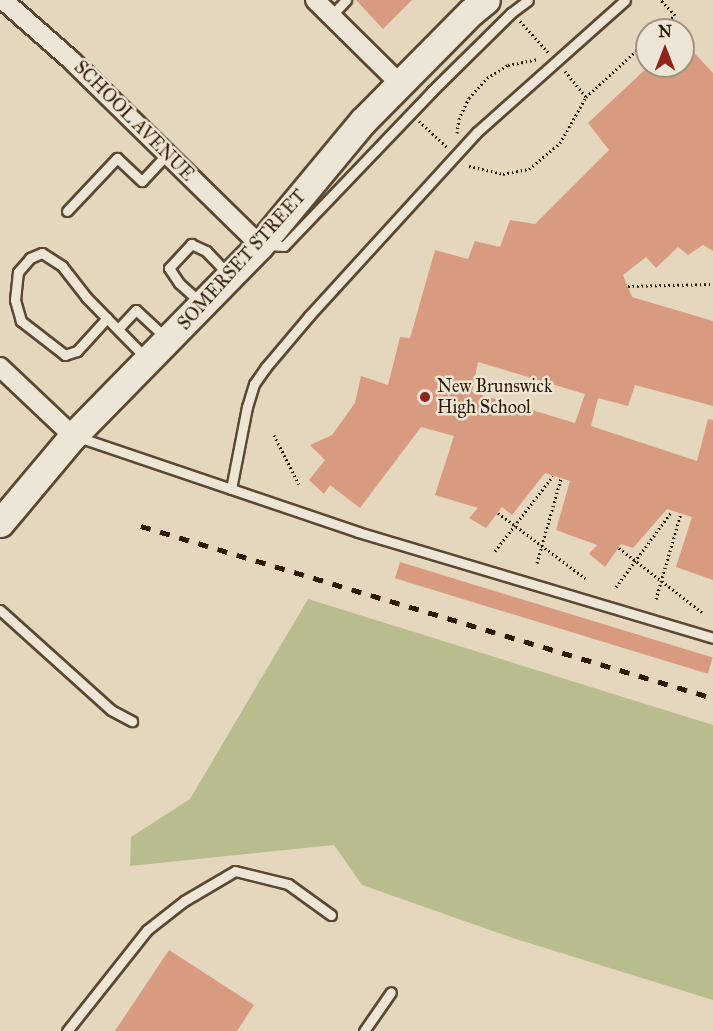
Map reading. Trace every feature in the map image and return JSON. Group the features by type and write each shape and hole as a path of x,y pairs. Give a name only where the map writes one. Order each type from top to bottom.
{"main road":[{"name":"SOMERSET STREET","path":"0,523 73,436 204,305 260,245 363,120 395,86 486,0"}],"street":[{"name":"SCHOOL AVENUE","path":"3,0 72,60 260,245"},
{"path":"315,0 393,77 395,86"},
{"path":"0,367 73,436"}],"lane":[{"path":"331,16 346,0"},
{"path":"260,245 284,246 432,91 511,13 528,0"},
{"path":"231,489 254,384 267,366 316,307 477,132 625,0"},
{"path":"67,211 117,158 142,181 167,154"},
{"path":"204,305 179,283 169,268 191,244 206,251 231,276"},
{"path":"107,318 76,351 64,355 21,321 15,300 18,272 30,258 42,253 62,266 117,329 148,360"},
{"path":"117,329 136,310 168,341"},
{"path":"73,436 358,532 713,638"},
{"path":"0,610 111,710 132,721"},
{"path":"67,1031 147,930 184,901 236,871 288,884 331,915"},
{"path":"364,1031 391,992"}],"path":[{"path":"661,0 675,15 672,18"},
{"path":"418,120 447,147 456,141 459,119 469,98 487,78 508,65 540,59 549,54 520,21"},
{"path":"469,166 503,174 529,169 560,143 586,97 635,52"},
{"path":"565,70 586,97"},
{"path":"628,286 713,284"},
{"path":"274,435 299,484"},
{"path":"495,551 553,476"},
{"path":"537,563 561,478"},
{"path":"616,587 672,511"},
{"path":"498,513 585,578"},
{"path":"656,599 681,513"},
{"path":"619,548 703,613"}],"green space":[{"path":"308,599 713,725 713,1000 516,939 362,885 334,845 130,866 131,837 190,799"}],"building":[{"path":"356,0 412,0 383,29"},
{"path":"695,54 713,73 713,251 703,245 688,255 678,247 656,268 646,257 623,275 632,297 713,321 713,406 635,385 628,406 598,398 591,426 697,461 708,419 713,420 713,580 676,567 692,517 667,509 633,548 621,544 605,567 589,554 597,545 556,530 570,481 545,473 512,515 502,507 486,528 469,518 478,508 435,495 454,436 421,427 360,508 330,485 324,494 309,480 325,460 310,445 332,435 355,403 361,376 388,385 400,337 410,338 435,250 468,259 475,241 500,247 510,220 535,224 609,150 588,123 636,78 695,78","holes":["478,362 585,394 575,423 472,392"]},
{"path":"400,562 713,658 708,674 395,578"},
{"path":"169,950 254,1005 237,1031 115,1031"}],"railway":[{"path":"141,526 713,698"}],"place":[{"name":"New Brunswick High School","path":"425,397"}]}
